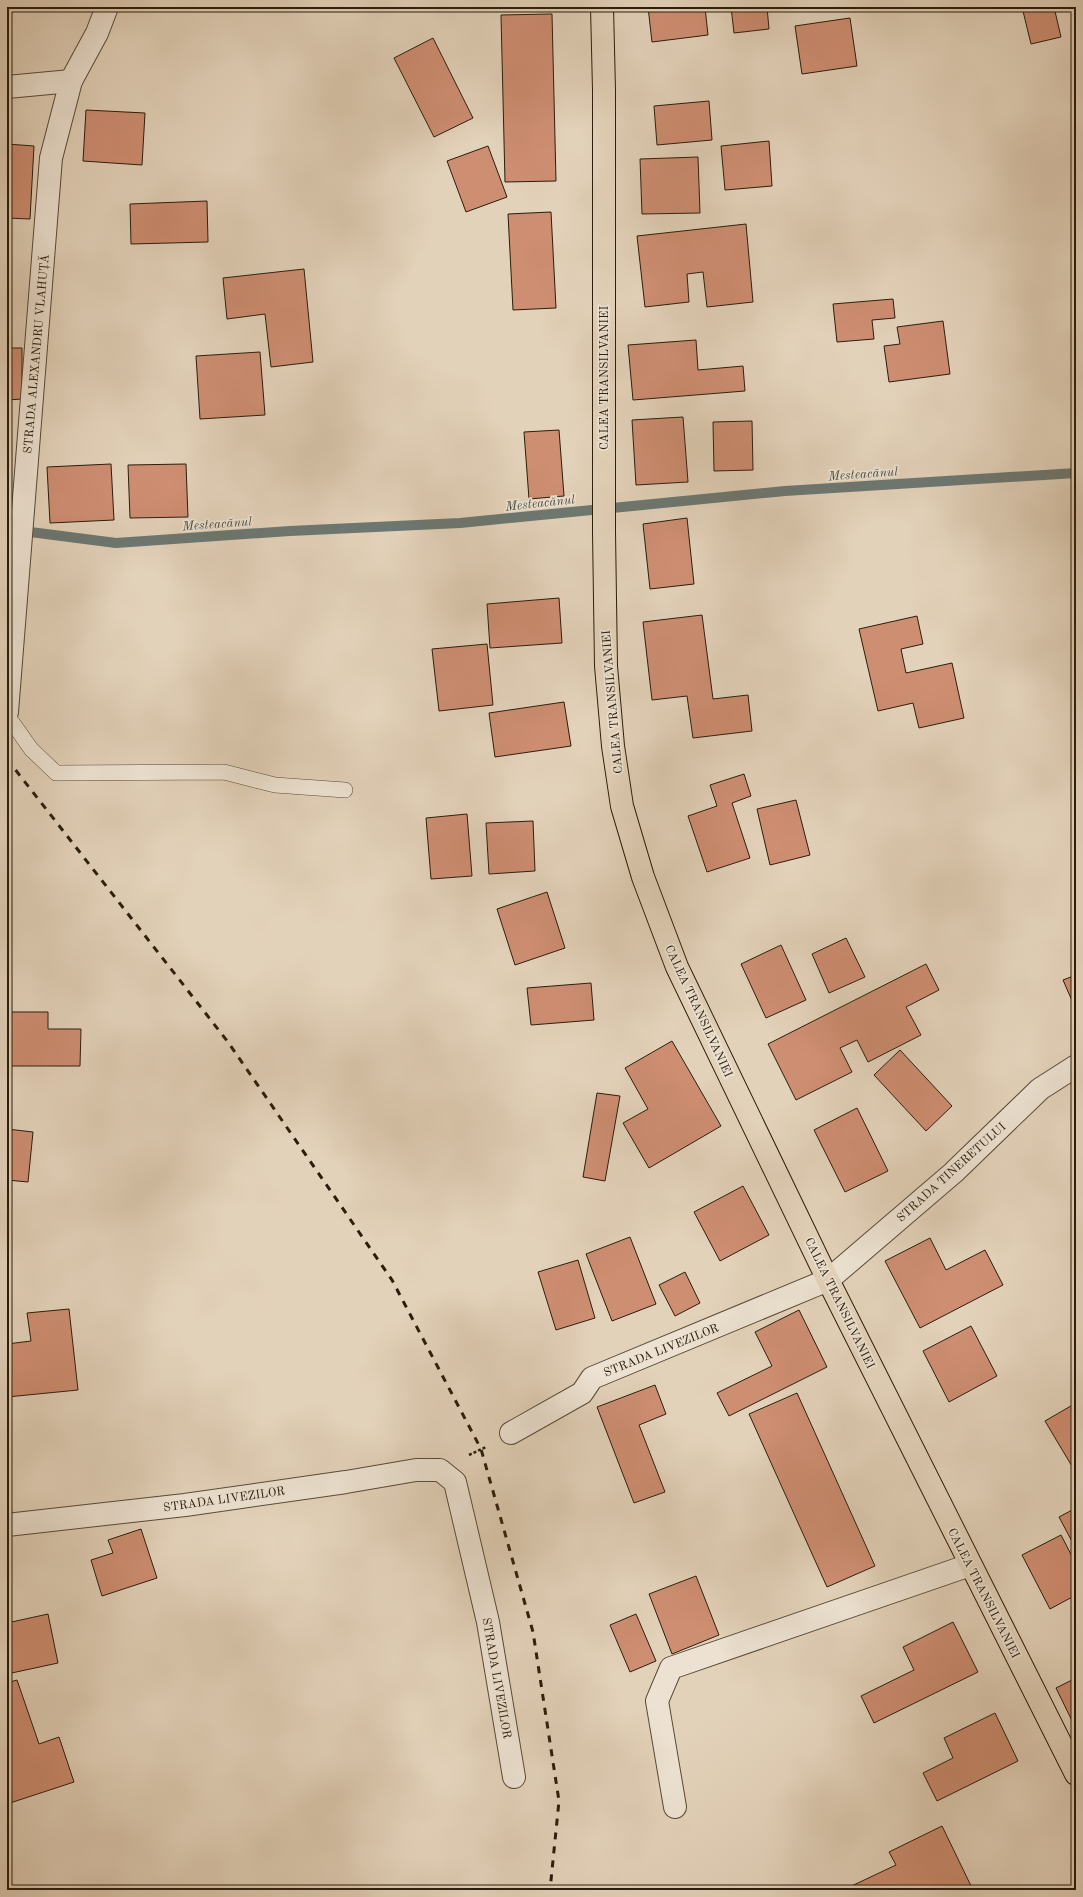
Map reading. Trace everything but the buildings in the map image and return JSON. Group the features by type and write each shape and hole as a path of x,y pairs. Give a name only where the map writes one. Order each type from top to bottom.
{"highway":[{"name":"CALEA TRANSILVANIEI","path":"602,7 604,90 604,532 606,666 622,806 643,877 677,967 828,1280 1076,1774"}],"street":[{"name":"STRADA ALEXANDRU VLAHUȚĂ","path":"7,712 52,158 71,81 97,33 107,7"},
{"path":"7,87 71,81"},
{"name":"STRADA TINERETULUI","path":"828,1280 953,1173 1040,1089 1076,1066"},
{"name":"STRADA LIVEZILOR","path":"511,1433 582,1393 592,1378 828,1280"},
{"name":"STRADA LIVEZILOR","path":"7,1525 185,1505 346,1482 416,1470 440,1470 455,1482 488,1622 514,1777"},
{"path":"675,1807 657,1701 671,1668 970,1565"}],"lane":[{"path":"7,715 31,749 56,773 224,772 275,785 345,790"}],"path":[{"path":"440,1470 511,1433"}],"waterway":[{"name":"Mesteacănul","path":"7,529 116,543 290,531 460,523 785,491 1076,473"}],"railway":[{"path":"7,759 228,1042 392,1280 481,1449 533,1632 559,1801 550,1890"}]}
